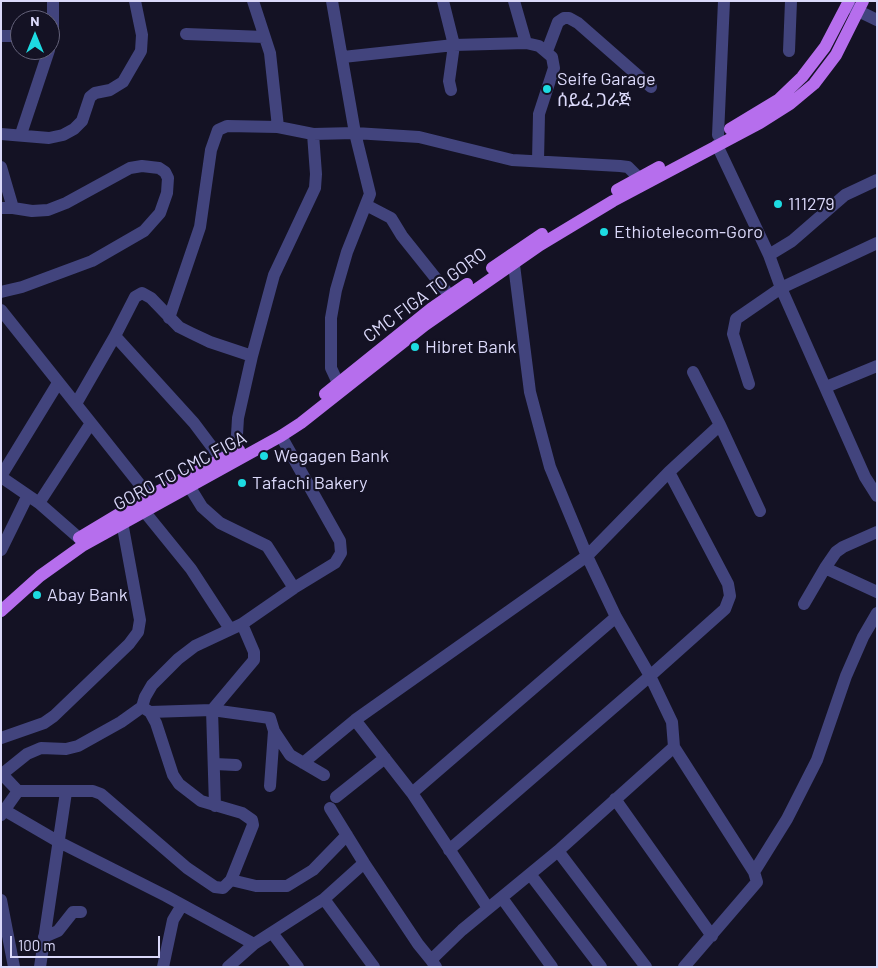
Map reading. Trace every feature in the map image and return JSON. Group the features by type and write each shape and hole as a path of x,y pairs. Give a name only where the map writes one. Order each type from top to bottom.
{"main road":[{"name":"CMC FIGA TO GORO","path":"1,600 36,570 79,538 148,496 236,451 297,416 450,296 512,260 638,177 723,140 790,89 819,55 848,4"},
{"path":"512,260 723,140 776,114 814,84 836,55 861,7"},
{"name":"GORO TO CMC FIGA","path":"1,611 62,559 122,522 281,436 377,364 424,324 512,260"}],"street":[{"path":"1,134 21,134 49,138 63,135 74,130 82,120 90,97 95,92 110,90 123,82 142,51 142,35 135,1"},
{"path":"252,1 270,53 278,127"},
{"path":"332,1 355,133 370,194 336,290 331,318 331,368 338,383"},
{"path":"444,1 454,45 449,81 451,90"},
{"path":"514,1 526,43"},
{"path":"724,1 723,140 781,288 865,477 877,496"},
{"path":"789,52 792,1"},
{"path":"848,4 861,7 877,20"},
{"path":"547,52 558,22 564,18 569,18 578,23 650,87"},
{"path":"186,34 264,36"},
{"path":"343,57 454,45 526,43 539,46 552,57 554,68 539,114 538,161"},
{"path":"21,134 46,60"},
{"path":"170,318 200,227 211,150 218,130 227,126 278,127 313,134 355,133 419,137 512,160 628,167 638,177"},
{"path":"236,451 238,418 252,356 274,275 315,188 316,174 313,134"},
{"path":"1,167 7,208 32,211 48,210 66,204 130,168 142,166 159,168 165,172 168,178 167,192 160,213 144,231 92,262 22,287 1,292"},
{"path":"769,255 792,241 845,195 877,180"},
{"path":"366,205 391,218 402,236 450,296"},
{"path":"749,384 733,334 736,319 781,288 877,243"},
{"path":"512,260 530,392 550,468 587,556 616,617 650,676 672,722 674,747 754,872 757,882 755,888 684,967"},
{"path":"77,402 138,294 151,298 179,326 210,342 252,356"},
{"path":"1,310 58,384 77,402 148,496"},
{"path":"115,336 194,423 221,459"},
{"path":"826,388 877,366"},
{"path":"693,372 760,511"},
{"path":"58,384 1,476 27,497 39,503 79,538"},
{"path":"39,503 91,423"},
{"path":"303,763 355,720 587,556 670,472 720,425"},
{"path":"281,436 340,541 341,553 335,563 294,588 242,624 195,646 178,659 152,685 145,697 146,710 156,724 173,775 179,784 201,801 242,813 252,820 253,825 231,880 223,888 215,887 187,868 101,794 93,791 18,791 2,773 27,754 41,748 66,749 78,746 146,710 212,710 270,718 274,731 290,756 324,775"},
{"path":"449,850 725,609 730,596 728,584 670,472"},
{"path":"189,486 202,507 220,523 267,546 294,588"},
{"path":"1,550 27,497"},
{"path":"144,511 191,569 230,629"},
{"path":"1,738 44,723 54,716 129,644 138,632 140,620 122,522"},
{"path":"804,604 836,552 877,532"},
{"path":"825,568 877,592"},
{"path":"754,872 787,818 817,760 846,676 863,637 877,613"},
{"path":"412,793 616,617"},
{"path":"215,806 212,710 254,660 254,652 242,624"},
{"path":"355,720 412,793 488,908"},
{"path":"270,786 274,731"},
{"path":"385,758 333,803 347,836 364,863 418,944 434,963 488,908 558,851 674,747"},
{"path":"215,764 236,765"},
{"path":"18,791 3,813 254,944"},
{"path":"40,967 66,792"},
{"path":"614,799 712,936"},
{"path":"231,880 256,886 286,886 313,870 347,836"},
{"path":"558,851 646,967"},
{"path":"228,967 254,944 273,934 324,899 364,863"},
{"path":"530,874 601,967"},
{"path":"502,898 552,967"},
{"path":"324,899 374,967"},
{"path":"1,900 14,967"},
{"path":"162,967 173,920 182,905"},
{"path":"44,937 58,930 73,912 81,912"},
{"path":"273,934 298,967"}],"place":[{"name":"Seife Garage ሰይፈ ጋራጅ","path":"547,89"},
{"name":"111279","path":"778,204"},
{"name":"Ethiotelecom-Goro","path":"604,232"},
{"name":"Hibret Bank","path":"415,347"},
{"name":"Wegagen Bank","path":"264,456"},
{"name":"Tafachi Bakery","path":"242,483"},
{"name":"Abay Bank","path":"37,595"}]}
